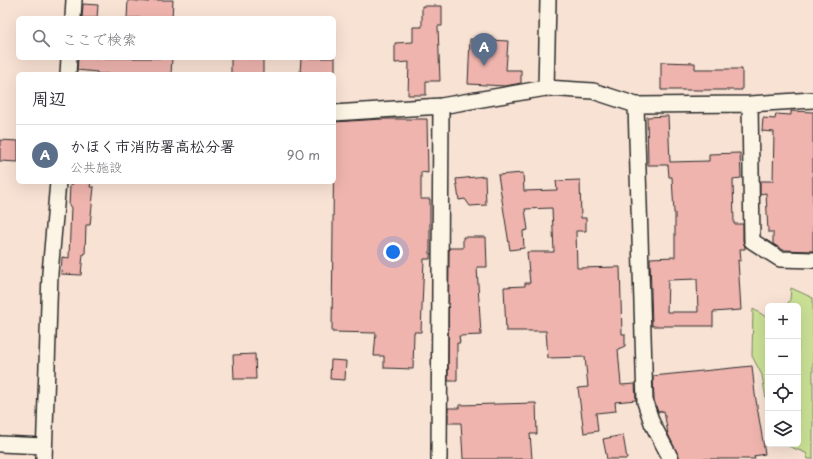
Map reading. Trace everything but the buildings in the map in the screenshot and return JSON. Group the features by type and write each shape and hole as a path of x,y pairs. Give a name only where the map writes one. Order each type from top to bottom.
{"street":[{"path":"73,16 74,0"},
{"path":"546,88 548,0"},
{"path":"68,72 69,60"},
{"path":"336,113 441,106 546,88 593,91 636,105 750,104 813,100"},
{"path":"750,104 752,241 780,259 813,260"},
{"path":"636,105 645,402 652,423 671,459"},
{"path":"439,459 441,106"},
{"path":"0,444 44,452 50,273 58,184"}],"green space":[{"path":"791,288 813,298 813,459 808,459 806,453 791,447 801,447 801,303 788,303 790,300"},
{"path":"753,309 765,316 765,393 762,375 752,356"}],"place":[{"name":"かほく市消防署高松分署","path":"484,66"}]}
